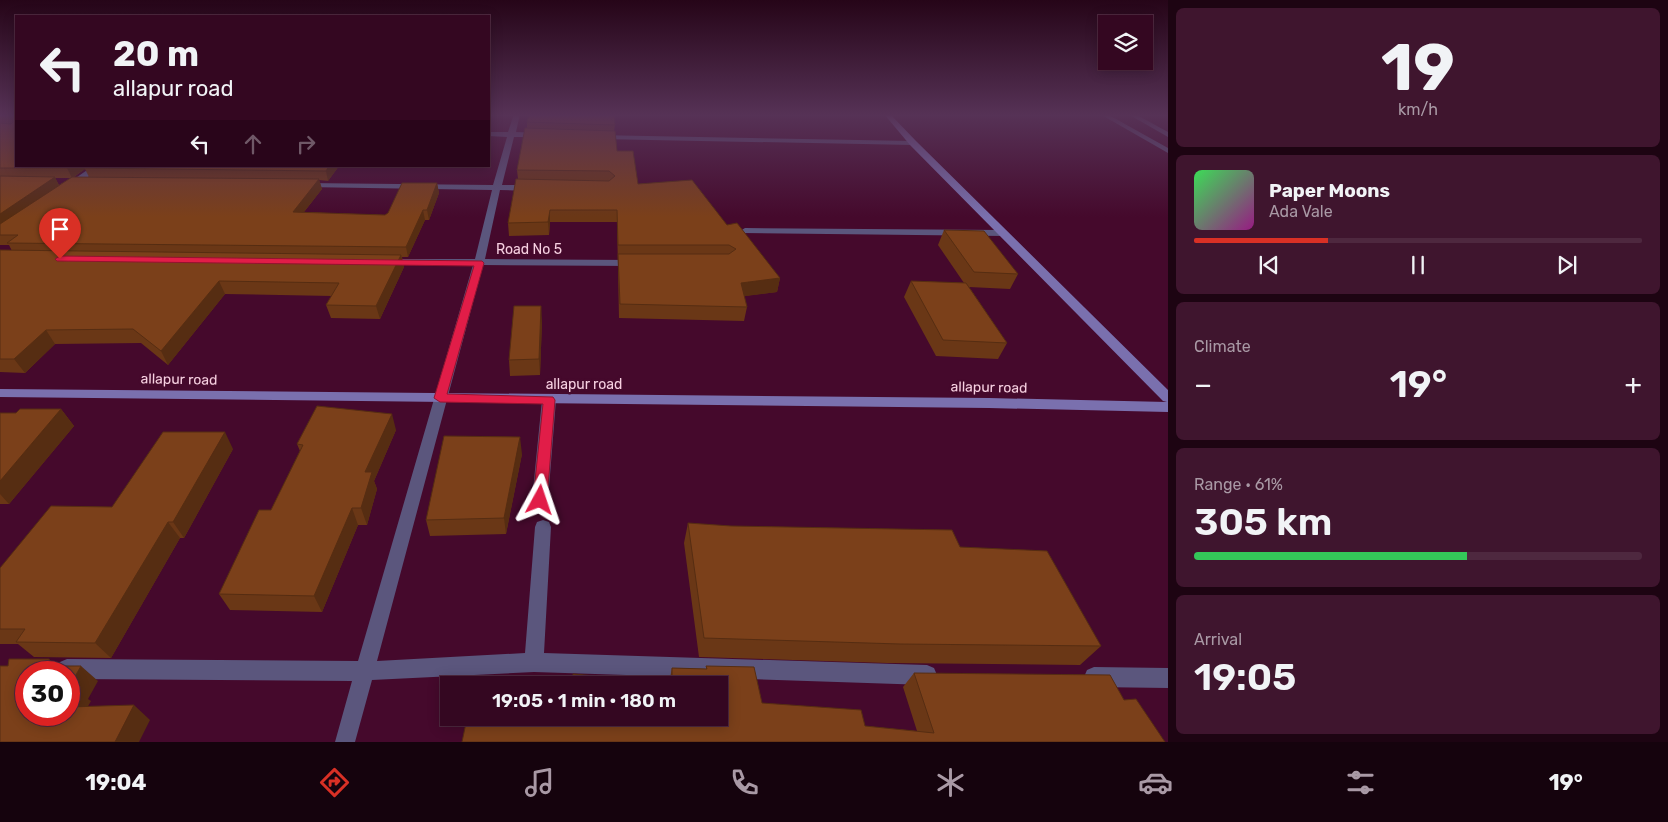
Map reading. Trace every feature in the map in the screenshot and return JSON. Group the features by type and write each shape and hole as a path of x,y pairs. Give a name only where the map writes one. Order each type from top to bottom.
{"main road":[{"path":"919,149 1168,398"},
{"name":"allapur road","path":"0,393 989,403 1168,407"}],"street":[{"path":"345,742 479,263 507,149"},
{"path":"61,193 98,167"},
{"path":"57,182 96,182"},
{"path":"291,185 544,188"},
{"path":"744,231 1003,233"},
{"name":"Road No 5","path":"380,262 648,263"},
{"path":"540,500 549,400"},
{"path":"534,662 543,527"},
{"path":"80,669 364,671 534,662 949,676"},
{"path":"1078,677 1168,678"}],"building":[{"path":"0,149 15,149 15,167 68,167 67,168 0,168"},
{"path":"521,149 617,149 617,151 633,151 638,184 692,180 727,225 737,223 780,278 741,283 747,307 620,304 618,254 729,254 736,249 729,245 618,245 617,210 550,210 548,222 508,223 516,179 609,181 615,176 609,171 517,170"},
{"path":"86,167 328,167 326,171 84,168"},
{"path":"0,176 55,177 0,214"},
{"path":"72,177 319,179 293,212 385,215 388,213 402,183 437,183 427,210 423,210 406,247 7,243 18,235 0,235 0,224"},
{"path":"944,230 984,231 1018,274 974,272"},
{"path":"0,250 401,255 376,306 326,305 339,283 219,281 161,351 133,329 46,330 14,359 0,359"},
{"path":"911,281 966,283 1007,343 943,340"},
{"path":"514,306 541,306 539,359 509,360"},
{"path":"317,406 392,414 365,472 372,472 361,508 352,508 314,596 219,594 259,510 271,510 303,445 297,444"},
{"path":"20,409 61,409 0,481 0,413 16,413"},
{"path":"163,432 225,432 173,522 168,522 95,643 16,642 25,629 0,629 0,568 51,506 112,507"},
{"path":"444,436 520,437 504,518 426,520"},
{"path":"688,523 731,526 952,530 960,547 1047,551 1101,646 900,644 704,638"},
{"path":"9,659 49,659 50,661 15,661 15,726 80,726 80,707 134,705 115,742 0,742 0,666 8,666"},
{"path":"706,666 754,667 762,703 861,710 865,726 934,733 914,673 1110,675 1124,700 1136,699 1165,742 462,742 465,726 728,726 728,676 672,676 672,668 707,669"},
{"path":"573,674 595,676 573,676"}],"route":[{"path":"60,259 479,263 440,398 549,400 540,500"}]}
